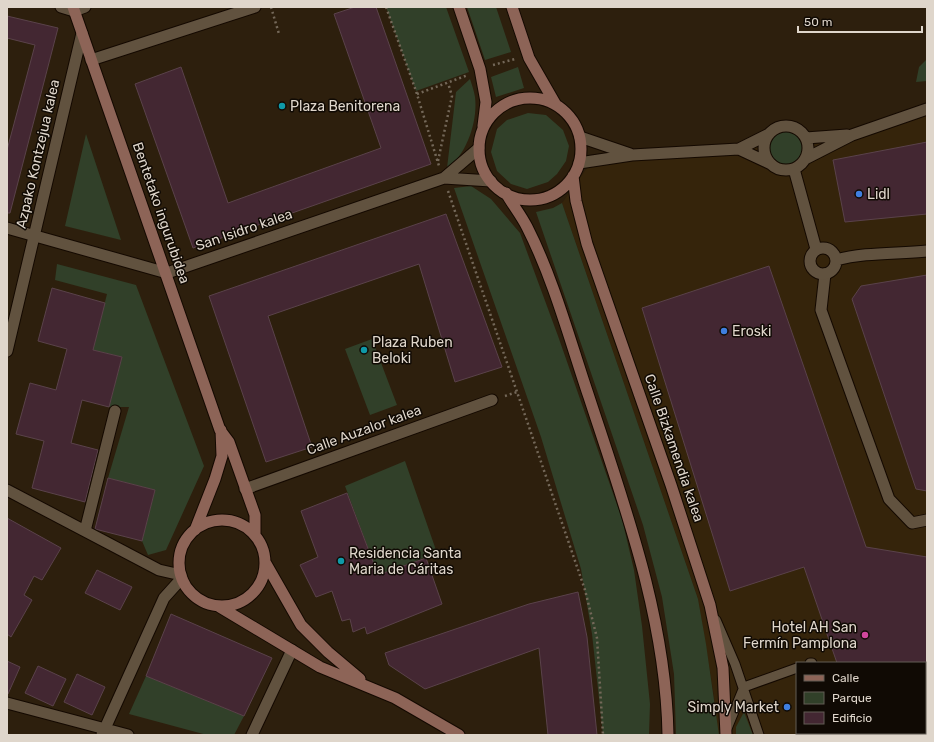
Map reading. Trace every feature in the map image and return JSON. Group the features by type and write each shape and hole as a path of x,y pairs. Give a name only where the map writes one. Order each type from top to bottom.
{"main road":[{"path":"458,7 480,69 486,102 483,130 479,148 480,160 484,171 491,181 506,193 520,199 535,199 550,195 563,187 573,176 579,163 581,150 580,137 575,124 567,113 556,104 540,98 522,98 505,104 492,115 483,130"},
{"path":"512,7 529,58 556,104"},
{"name":"Bentetako ingurubidea","path":"73,9 167,273 220,430 222,456 215,479 194,530"},
{"name":"Calle Bizkamendia kalea","path":"573,176 576,201 587,244 671,485 710,605 723,668 726,734"},
{"path":"506,193 527,226 551,286 646,577 660,648 668,735"},
{"name":"Bentetako ingurubidea","path":"220,430 229,442 255,515 254,534"},
{"path":"369,686 328,652 301,625 265,562 262,547 254,534 244,526 232,521 219,520 206,523 194,530 186,539 181,550 179,562 181,576 187,589 196,597 206,603 218,606 320,667 395,698 459,735"},
{"path":"218,606 232,605 246,599 256,589 263,576 265,562"}],"street":[{"path":"61,7 73,9 85,7"},
{"path":"91,60 255,7"},
{"name":"Azpako Kontzejua kalea","path":"7,351 82,33"},
{"path":"739,149 782,170 794,169 807,158 852,135 927,109"},
{"path":"771,164 767,159 764,146 770,134 775,129 789,126 802,132 806,138 809,151 807,158"},
{"path":"579,163 632,155 739,149 770,134"},
{"path":"806,138 852,135"},
{"path":"580,137 632,155"},
{"name":"San Isidro kalea","path":"167,273 444,178 479,148"},
{"path":"794,169 816,250"},
{"name":"San Isidro kalea","path":"444,178 491,181"},
{"path":"7,228 167,273"},
{"path":"825,248 829,249 835,256 836,260 832,271 825,274 816,273 811,266 810,258 816,250 825,248"},
{"path":"836,260 856,254 886,254 927,251"},
{"path":"825,274 821,310 889,499 912,523 927,520"},
{"name":"Calle Auzalor kalea","path":"245,489 492,400"},
{"path":"85,530 115,411"},
{"path":"7,490 160,570 181,576 164,598 104,732"},
{"path":"252,735 292,650"},
{"path":"7,703 104,732 128,735"}],"lane":[{"path":"710,605 744,687 759,735"},
{"path":"726,734 744,687 796,668"}],"path":[{"path":"271,7 280,34"},
{"path":"386,7 417,94 438,161 585,590 597,638 603,735"},
{"path":"417,94 448,83 480,69 511,59 529,58"},
{"path":"438,161 452,96 448,83"}],"shaded area":[{"path":"927,106 927,735 716,735 714,696 698,599 562,203 590,164 889,127"}],"green space":[{"path":"386,7 446,7 469,72 416,91"},
{"path":"467,7 496,7 511,52 485,60"},
{"path":"927,59 927,81 916,82 919,67"},
{"path":"518,67 524,88 496,97 491,77"},
{"path":"470,79 475,97 475,116 473,126 470,136 460,155 447,168 456,92"},
{"path":"528,113 546,115 563,130 569,146 566,161 557,174 548,182 527,189 511,184 497,171 491,152 497,129 507,120"},
{"path":"787,128 801,134 807,148 801,162 787,168 773,162 767,148 773,134"},
{"path":"86,134 121,240 65,226"},
{"path":"471,186 491,199 520,233 622,519 634,570 642,626 650,704 649,735 603,735 592,634 581,569 541,437 454,188"},
{"path":"562,203 698,599 719,735 676,735 674,674 662,597 643,525 536,212 553,208"},
{"path":"57,264 136,285 204,466 166,550 148,555 142,541 155,490 108,478 129,407 109,407 122,357 93,350 107,294 55,280"},
{"path":"372,339 397,405 370,415 345,349"},
{"path":"405,461 437,553 378,575 345,486"},
{"path":"146,676 244,716 234,735 207,735 129,714"},
{"path":"744,712 753,735 736,735 736,727"}],"building":[{"path":"355,7 376,7 431,164 193,248 135,84 181,67 228,203 381,148 334,14"},
{"path":"7,16 58,28 10,213 7,213 7,150 35,45 7,38"},
{"path":"927,142 927,214 845,222 833,160"},
{"path":"446,214 502,367 455,382 419,264 268,316 312,447 266,462 209,296"},
{"path":"769,266 866,547 927,557 926,697 926,662 837,662 804,567 730,591 642,308"},
{"path":"927,275 927,491 916,489 852,299 861,286"},
{"path":"52,288 105,303 93,350 122,357 109,407 82,400 71,443 98,450 85,502 32,488 44,441 16,434 30,383 56,390 67,349 38,341"},
{"path":"108,478 155,490 142,541 95,529"},
{"name":"Residencia Santa Maria de Cáritas","path":"347,493 378,575 426,558 442,604 367,634 365,627 353,632 350,619 342,621 332,591 316,597 300,565 318,557 301,511"},
{"path":"7,518 61,548 42,580 34,576 24,595 32,600 11,637 7,634"},
{"path":"97,570 132,587 120,610 85,593"},
{"path":"578,592 587,637 597,735 548,735 539,648 425,689 389,665 385,653 529,604"},
{"path":"171,614 272,658 244,716 146,676"},
{"path":"7,661 20,667 8,694 7,694"},
{"path":"38,666 66,679 53,706 25,693"},
{"path":"77,674 105,687 92,715 64,702"},
{"path":"862,734 880,734 879,735"}],"place":[{"name":"Plaza Benitorena","path":"282,106"},
{"name":"Lidl","path":"859,194"},
{"name":"Eroski","path":"724,331"},
{"name":"Plaza Ruben Beloki","path":"364,350"},
{"name":"Residencia Santa Maria de Cáritas","path":"341,561"},
{"name":"Hotel AH San Fermín Pamplona","path":"865,635"},
{"name":"Simply Market","path":"787,707"}]}
